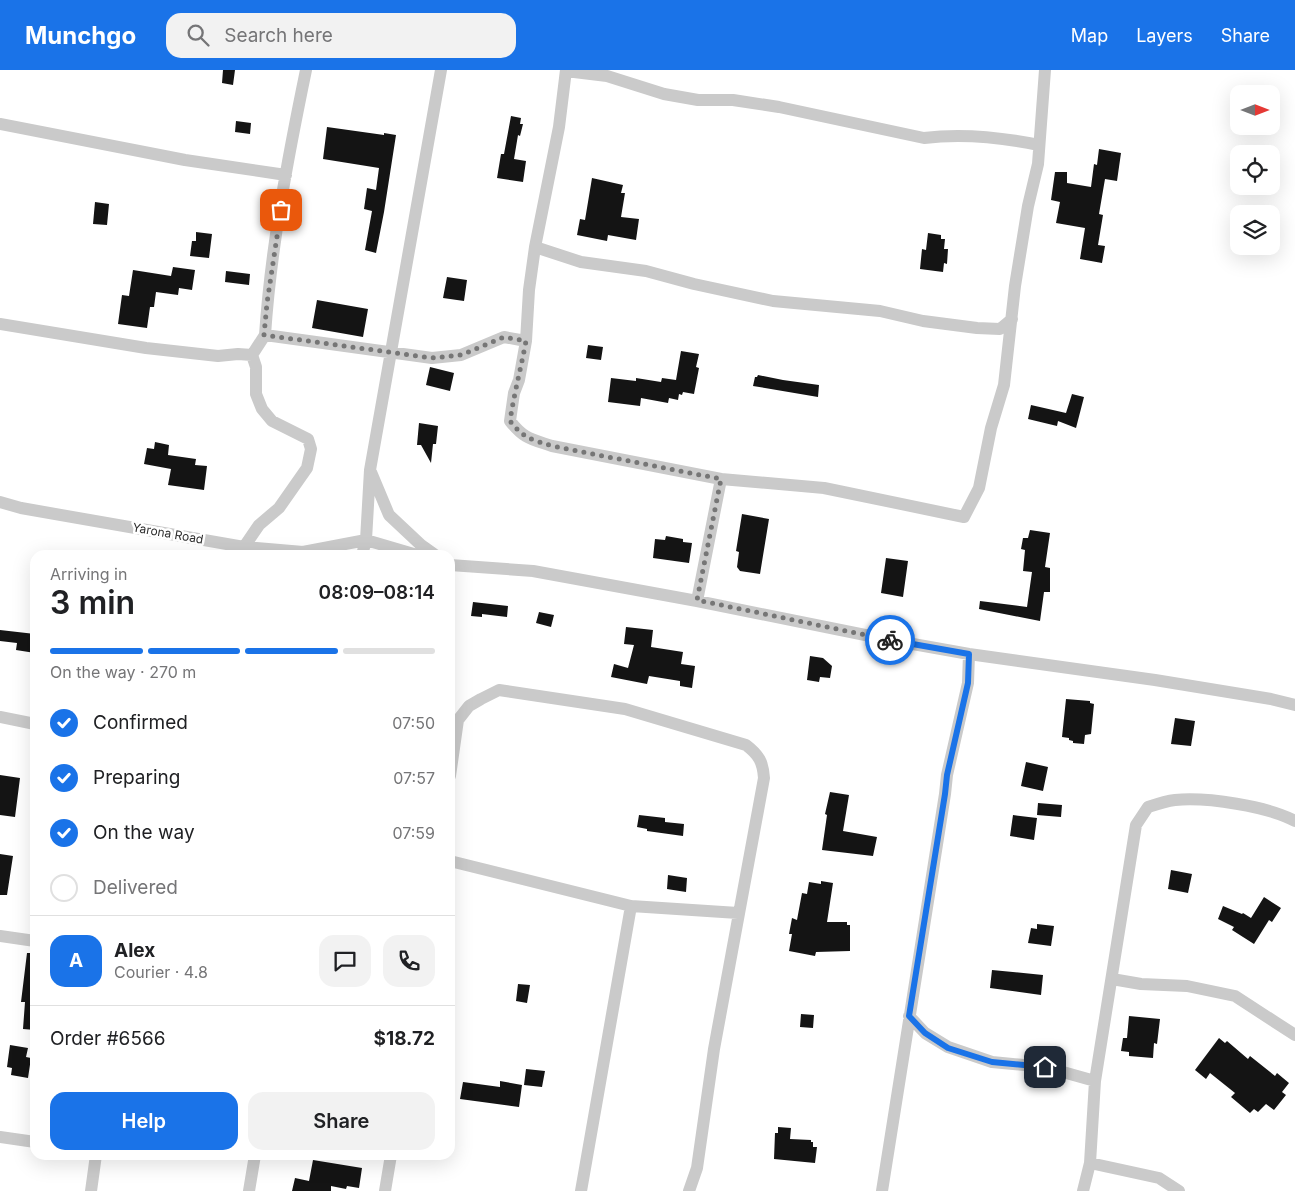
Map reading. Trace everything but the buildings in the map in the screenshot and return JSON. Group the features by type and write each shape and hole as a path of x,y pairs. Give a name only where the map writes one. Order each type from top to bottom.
{"street":[{"path":"244,547 259,525 279,508 288,496 307,468 311,449 308,439 272,421 262,409 256,394 256,367 252,355 264,335 270,278 286,175 306,70"},
{"path":"363,550 366,540 370,470 441,70"},
{"path":"1039,144 968,135 924,138 779,107 733,100 698,100 664,94 607,76 566,70 559,127 535,247 529,290 526,341 519,380 514,393 510,421 526,437 552,446 721,479 824,488 964,517 978,488 991,428 1004,385 1015,286 1028,206 1038,164 1045,70"},
{"path":"0,124 185,160 286,175"},
{"path":"535,247 581,262 646,270 694,284 773,301 880,312 923,321 977,328 1000,329 1012,319"},
{"path":"0,324 146,348 218,356 252,355"},
{"path":"264,335 432,358 461,355 504,337 526,341"},
{"path":"370,470 389,515 428,550"},
{"path":"697,600 721,479"},
{"name":"Yarona Road","path":"0,502 21,508 244,547 279,550"},
{"path":"366,540 400,550"},
{"name":"Yarona Road","path":"314,550 366,540"},
{"path":"455,565 533,571 697,600 885,639 969,654 1155,680 1271,699 1295,705"},
{"path":"882,1191 947,775 968,683 969,654"},
{"path":"455,741 458,720 469,706 499,690 625,709 746,745 757,754 762,762 764,778 714,1049 698,1168 689,1191"},
{"path":"0,717 30,723"},
{"path":"1083,1191 1090,1163 1095,1081 1136,825 1148,807 1174,800 1214,801 1251,806 1285,815 1295,821"},
{"path":"455,862 631,906 738,913"},
{"path":"581,1191 631,906"},
{"path":"0,936 30,940"},
{"path":"1112,979 1141,984 1187,986 1235,996 1295,1035"},
{"path":"909,1016 925,1033 948,1048 992,1062 1045,1067 1095,1081"},
{"path":"0,1137 30,1141"},
{"path":"91,1191 95,1160"},
{"path":"249,1191 254,1160"},
{"path":"385,1191 390,1160"},
{"path":"1090,1163 1159,1178 1180,1191"}],"way so far":[{"path":"281,210 272,262 264,335 432,358 461,355 504,337 526,341 519,380 514,393 510,421 520,433 552,446 721,479 697,600 890,640"}],"route":[{"path":"890,640 969,654 968,683 947,775 909,1016 925,1033 948,1048 992,1062 1045,1067"}]}
